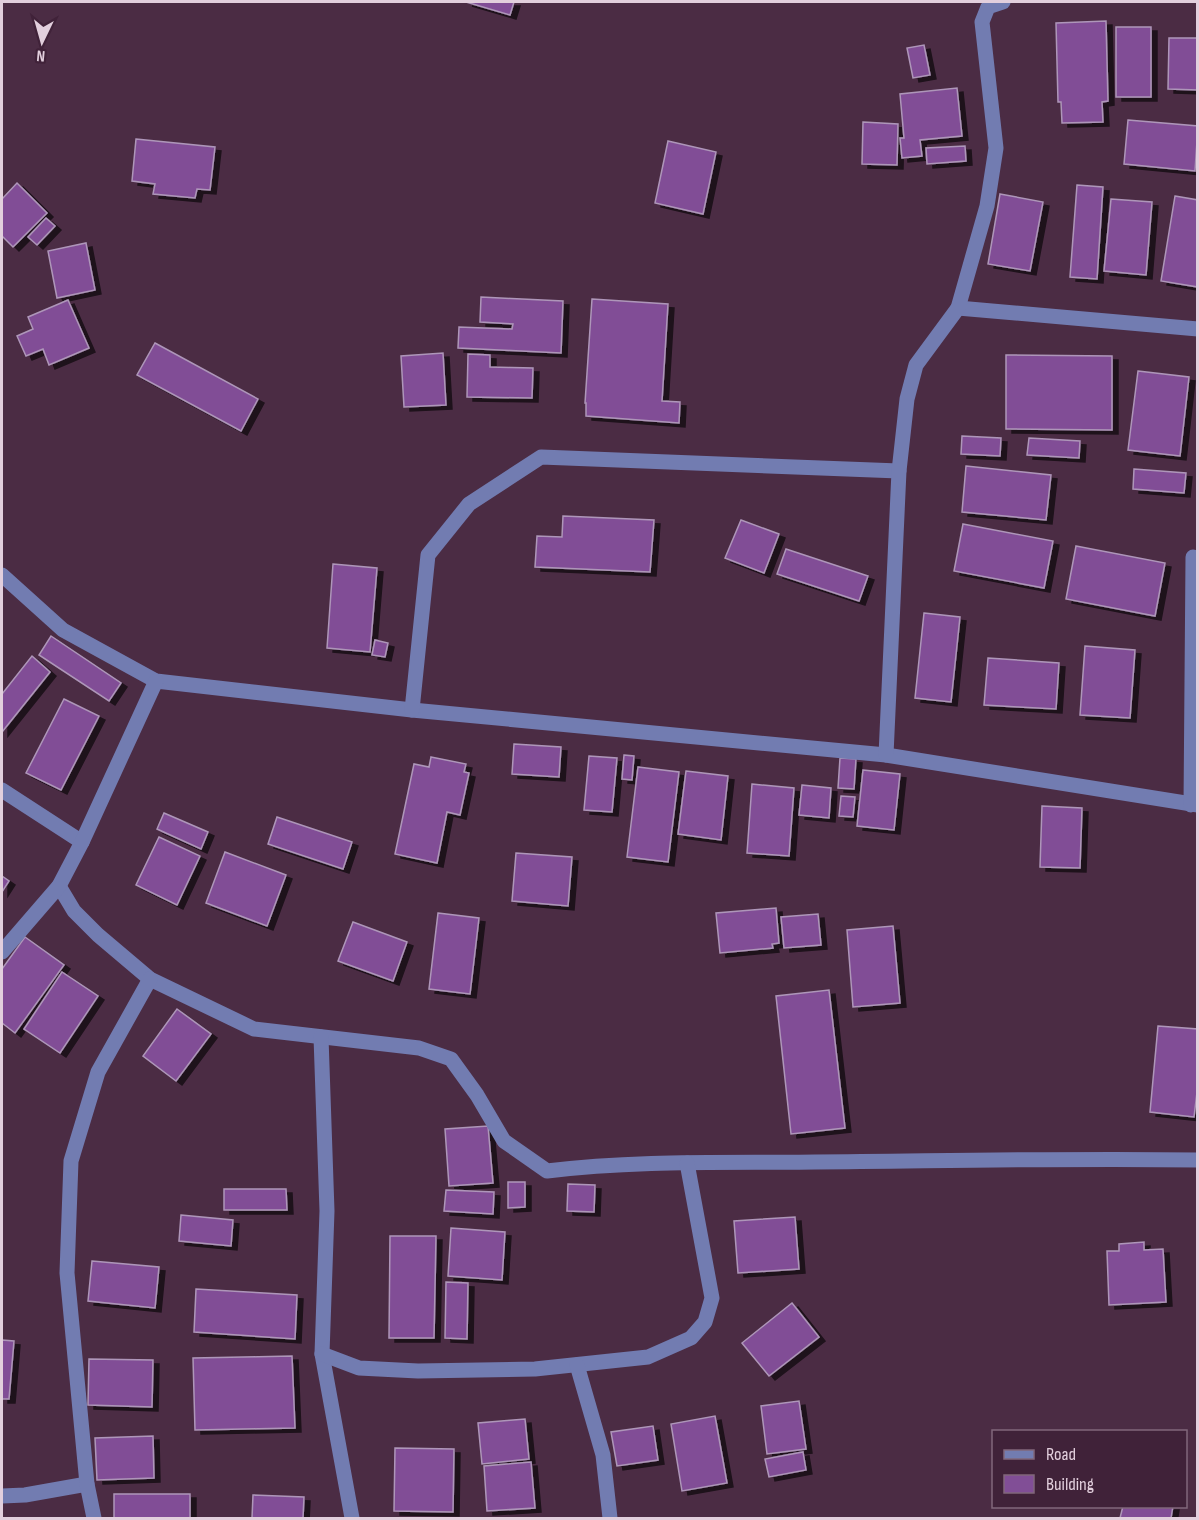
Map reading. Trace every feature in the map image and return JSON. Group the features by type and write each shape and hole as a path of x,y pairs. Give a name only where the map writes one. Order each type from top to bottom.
{"street":[{"path":"886,754 898,471 907,399 916,365 958,308 987,206 996,147 982,22 988,7 1003,2"},
{"path":"958,308 1197,329"},
{"path":"412,710 428,555 469,504 541,457 898,471"},
{"path":"2,575 63,630 156,681 412,710 886,754 1194,805 1193,557"},
{"path":"2,952 59,886 82,842 156,681"},
{"path":"2,790 82,842"},
{"path":"59,886 74,911 98,935 150,979 254,1029 419,1048 451,1059 477,1095 504,1141 547,1171 589,1165 687,1163 1197,1160"},
{"path":"94,1518 87,1484 67,1273 71,1161 98,1072 150,979"},
{"path":"321,1037 327,1211 322,1354 352,1518"},
{"path":"322,1354 359,1368 418,1371 535,1369 648,1357 691,1338 705,1322 712,1298 687,1163"},
{"path":"577,1365 603,1455 610,1518"},
{"path":"2,1497 87,1484"}],"building":[{"path":"466,2 514,2 510,15"},
{"path":"1106,21 1108,101 1102,102 1103,122 1062,123 1061,102 1058,102 1056,23"},
{"path":"1116,27 1151,27 1151,97 1116,97"},
{"path":"1169,38 1198,38 1198,90 1168,89"},
{"path":"924,45 930,75 913,78 907,48"},
{"path":"957,88 962,136 920,140 922,156 902,158 900,138 904,138 900,94"},
{"path":"1128,120 1198,126 1195,171 1124,164"},
{"path":"863,122 898,124 897,165 862,164"},
{"path":"136,139 215,147 210,190 197,189 195,198 153,194 155,184 132,181"},
{"path":"668,141 716,152 703,214 655,203"},
{"path":"965,146 966,161 927,164 926,148"},
{"path":"17,183 47,213 13,247 2,236 2,199"},
{"path":"1077,185 1103,187 1097,279 1070,277"},
{"path":"1000,194 1043,202 1030,271 988,264"},
{"path":"1175,196 1198,200 1198,287 1161,281"},
{"path":"1111,199 1152,202 1146,275 1104,271"},
{"path":"46,218 55,226 37,245 28,237"},
{"path":"86,243 95,290 57,298 48,251"},
{"path":"481,297 563,301 561,353 458,348 459,327 512,329 513,324 480,322"},
{"path":"592,299 668,304 662,401 680,402 679,423 586,416"},
{"path":"68,300 89,348 49,365 43,349 26,356 17,336 33,329 28,317"},
{"path":"155,343 258,399 241,431 137,375"},
{"path":"443,353 446,405 404,407 401,356"},
{"path":"468,354 490,355 490,367 533,368 532,398 467,397"},
{"path":"1006,355 1112,356 1112,430 1006,429"},
{"path":"1138,371 1189,377 1180,456 1128,450"},
{"path":"962,436 1001,438 1000,456 961,454"},
{"path":"1029,438 1080,441 1079,458 1027,455"},
{"path":"966,466 1051,475 1046,520 962,512"},
{"path":"1134,469 1186,473 1184,493 1133,489"},
{"path":"563,516 654,520 650,572 535,567 537,536 562,537"},
{"path":"741,520 779,534 764,573 725,558"},
{"path":"963,524 1053,541 1044,588 954,571"},
{"path":"1076,546 1165,563 1155,616 1066,599"},
{"path":"786,549 868,576 859,601 777,574"},
{"path":"333,564 377,568 370,652 327,648"},
{"path":"924,613 960,617 951,702 915,698"},
{"path":"51,636 121,683 109,701 39,655"},
{"path":"375,640 388,643 385,657 372,655"},
{"path":"1085,646 1135,650 1130,718 1080,715"},
{"path":"32,656 50,672 2,732 2,694"},
{"path":"988,658 1059,663 1056,709 984,705"},
{"path":"64,699 99,716 61,790 26,773"},
{"path":"514,744 561,747 559,777 512,774"},
{"path":"624,755 634,756 632,780 622,779"},
{"path":"589,756 617,758 612,812 584,810"},
{"path":"431,757 466,764 464,772 469,773 460,815 447,812 437,863 395,854 414,764 429,767"},
{"path":"840,758 856,759 854,789 838,788"},
{"path":"638,767 679,772 668,862 627,857"},
{"path":"863,770 900,774 894,830 857,826"},
{"path":"686,771 728,776 721,840 678,834"},
{"path":"752,784 794,788 789,856 747,853"},
{"path":"802,785 831,788 829,818 799,815"},
{"path":"841,796 855,797 853,817 839,816"},
{"path":"1042,806 1082,808 1080,868 1040,867"},
{"path":"164,813 208,832 201,849 157,829"},
{"path":"277,817 352,842 343,869 268,844"},
{"path":"159,837 200,856 177,905 136,885"},
{"path":"225,852 286,875 267,926 206,903"},
{"path":"516,853 572,857 568,906 512,901"},
{"path":"2,876 9,881 2,892"},
{"path":"776,908 779,943 772,944 773,948 720,953 716,913"},
{"path":"438,913 479,918 470,994 429,989"},
{"path":"818,914 821,945 784,948 781,917"},
{"path":"353,922 407,942 393,981 338,961"},
{"path":"893,926 900,1003 853,1007 847,930"},
{"path":"25,937 64,965 15,1033 2,1023 2,969"},
{"path":"62,972 98,996 60,1053 24,1029"},
{"path":"829,990 845,1128 791,1134 776,996"},
{"path":"177,1009 211,1034 176,1081 143,1056"},
{"path":"1158,1026 1198,1029 1198,1084 1194,1117 1150,1112"},
{"path":"488,1126 493,1183 449,1186 445,1129"},
{"path":"508,1182 525,1182 525,1207 508,1208"},
{"path":"568,1184 595,1185 594,1212 567,1211"},
{"path":"224,1189 286,1189 287,1210 224,1210"},
{"path":"446,1190 494,1192 493,1214 444,1211"},
{"path":"181,1215 233,1220 231,1246 179,1241"},
{"path":"795,1217 799,1269 738,1273 734,1221"},
{"path":"451,1228 505,1232 502,1280 448,1276"},
{"path":"390,1236 436,1236 434,1338 389,1338"},
{"path":"1144,1242 1144,1250 1163,1249 1166,1302 1109,1305 1107,1251 1119,1251 1119,1244"},
{"path":"92,1261 159,1267 155,1308 88,1301"},
{"path":"446,1282 468,1283 467,1339 445,1338"},
{"path":"196,1289 297,1295 295,1339 194,1332"},
{"path":"792,1303 819,1337 769,1376 742,1343"},
{"path":"2,1340 14,1341 9,1399 2,1399"},
{"path":"292,1356 295,1428 195,1430 193,1358"},
{"path":"89,1359 153,1360 152,1407 88,1405"},
{"path":"799,1401 806,1449 767,1454 761,1406"},
{"path":"715,1416 727,1483 682,1491 671,1424"},
{"path":"525,1419 529,1459 482,1464 478,1423"},
{"path":"653,1426 658,1460 617,1466 611,1432"},
{"path":"153,1436 154,1478 97,1480 95,1438"},
{"path":"395,1448 454,1449 453,1512 394,1511"},
{"path":"803,1452 806,1470 769,1477 765,1459"},
{"path":"531,1462 535,1508 487,1511 484,1466"},
{"path":"114,1494 190,1494 190,1518 114,1518"},
{"path":"253,1495 304,1497 303,1518 252,1518"},
{"path":"1122,1508 1173,1508 1171,1518 1120,1518"}]}
